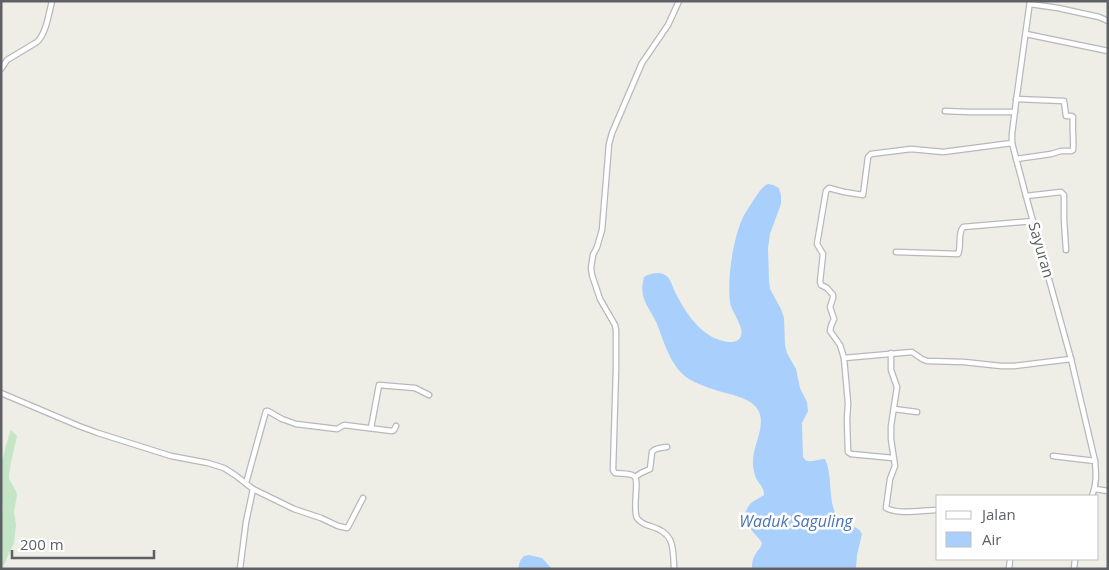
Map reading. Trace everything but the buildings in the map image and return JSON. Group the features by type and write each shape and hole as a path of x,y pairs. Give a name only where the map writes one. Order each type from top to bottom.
{"street":[{"path":"1,69 7,60 40,39 52,1"},
{"path":"674,569 672,542 669,536 662,530 646,525 636,517 635,496 637,480 632,475 615,473 613,470 616,330 600,299 591,268 593,255 602,230 607,157 612,133 642,63 668,24 679,1"},
{"path":"1030,2 1098,17 1108,21"},
{"name":"Sayuran","path":"1030,2 1016,99 1012,142 1071,359 1095,461 1096,477 1092,495"},
{"path":"1026,34 1108,51"},
{"path":"1016,99 1064,101 1066,116 1073,117 1072,136 1074,143 1073,150 1071,151 1016,159"},
{"path":"945,111 1015,112"},
{"path":"894,458 851,454 848,452 848,403 844,358 840,345 830,331 834,317 830,307 833,295 830,290 820,284 823,254 817,244 826,190 829,188 863,195 868,157 873,153 912,149 943,152 1012,142"},
{"path":"1026,196 1063,193 1066,250"},
{"path":"896,252 958,254 960,249 960,231 963,227 1033,221"},
{"path":"844,358 912,352 928,361 1001,366 1071,359"},
{"path":"891,354 891,370 897,387 891,426 894,469 890,479 886,506 887,509 897,511 936,510"},
{"path":"371,428 379,385 415,388 430,395"},
{"path":"1,393 107,436 171,456 220,467 229,471 253,489 294,509 338,526 347,528 362,498"},
{"path":"894,409 917,412"},
{"path":"246,483 266,411 296,424 325,428 337,429 343,425 392,432 396,426"},
{"path":"635,477 650,469 654,449 667,447"},
{"path":"1053,456 1095,461"},
{"path":"240,569 246,522 253,489"},
{"path":"1095,489 1108,491"}],"green space":[{"path":"11,430 17,436 9,475 17,495 14,512 16,525 14,543 1,569 3,505 1,502 1,459 3,458"}],"water":[{"name":"Waduk Saguling","path":"768,184 779,188 781,195 781,204 770,234 768,248 769,280 770,289 784,318 787,353 796,369 800,388 807,402 808,411 802,423 803,457 807,461 825,459 828,466 831,499 836,514 842,523 857,528 862,534 856,569 752,569 753,558 762,543 748,525 745,516 750,504 764,495 755,476 753,465 753,456 761,420 760,413 747,400 703,386 683,374 673,362 643,297 644,277 654,273 663,274 669,279 684,309 701,329 723,341 733,342 738,340 742,332 731,306 729,292 734,247 744,215 759,191"},
{"path":"529,555 542,558 552,569 518,569 520,561 524,556"}]}
